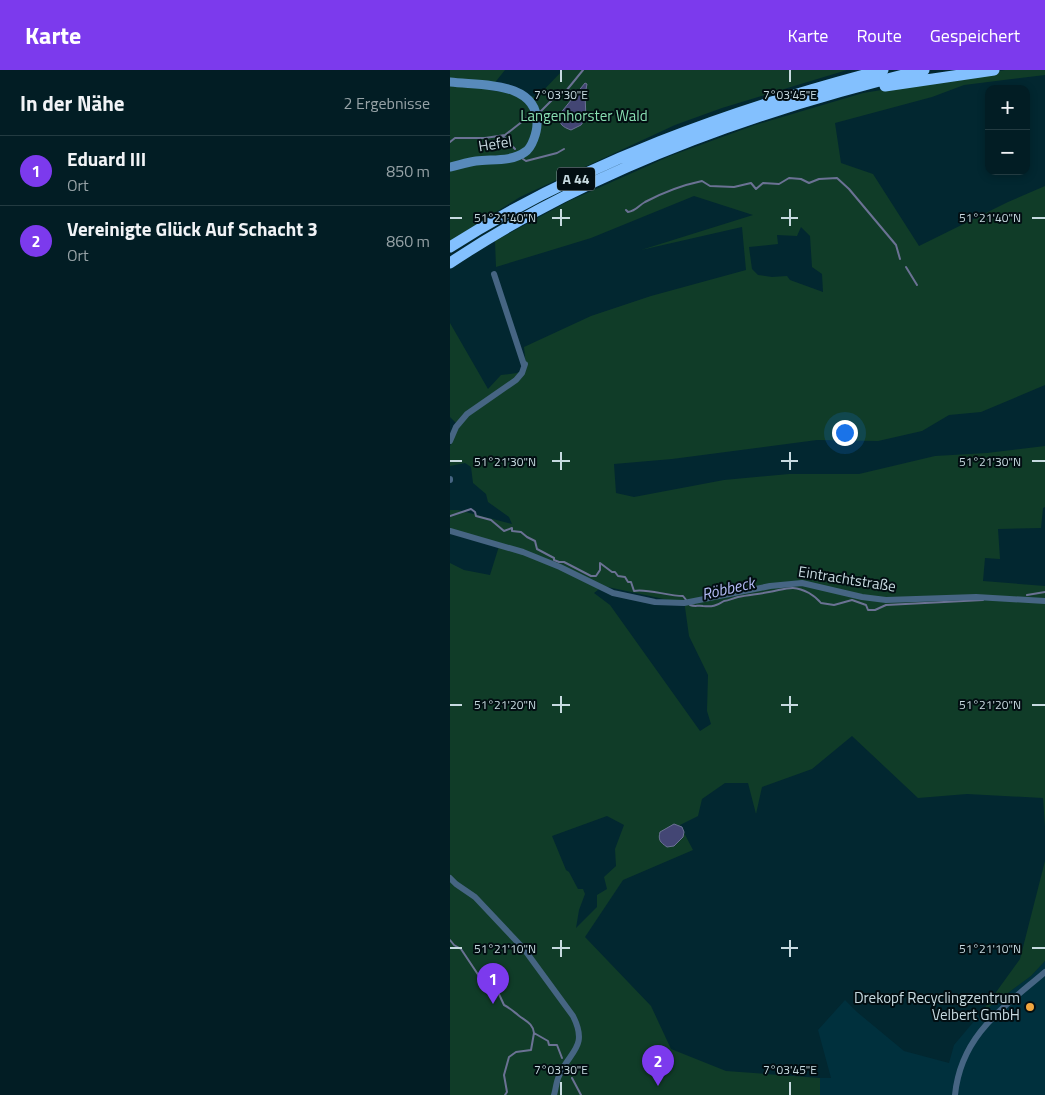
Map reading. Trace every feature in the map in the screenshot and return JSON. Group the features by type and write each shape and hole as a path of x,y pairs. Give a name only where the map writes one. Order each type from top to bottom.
{"highway":[{"path":"853,83 870,70"},
{"name":"A 44","path":"450,263 532,213 640,162 884,70"},
{"name":"A 44","path":"450,247 527,202 636,152 742,111 853,83 924,70"},
{"path":"853,83 886,86 994,70"}],"street":[{"name":"Hefel","path":"450,82 496,85 510,89 528,100 536,113 537,125 529,149 525,153 509,159 475,161 450,167"},
{"path":"450,442 456,427 467,414 516,380 522,373 524,364 494,274"},
{"name":"Eintrachtstraße","path":"450,531 523,552 560,567 613,593 655,602 684,602 770,586 802,583 862,597 886,600 976,597 1045,601"},
{"path":"450,878 475,897 524,949 577,1023 579,1034 578,1047 559,1076 554,1095"},
{"path":"955,1095 961,1065 975,1038 1001,1008 1045,972"}],"shaded area":[{"path":"1045,961 1045,1095 820,1095 820,1078 831,1078 818,1030 845,1000 904,1051 949,1063 954,1045 981,1013 1031,976"}],"green space":[{"name":"Langenhorster Wald","path":"450,70 505,70 489,90 537,97 563,70 847,70 722,108 675,125 520,197 450,241"},
{"path":"1005,70 1045,70 1045,75 964,85 932,97 835,123 841,163 873,174 919,246 1045,186 1045,385 981,412 949,415 922,431 878,441 817,440 672,459 614,464 616,493 634,497 724,480 789,474 859,474 935,456 987,453 1045,446 1045,507 1043,508 1041,528 998,529 1000,559 985,558 983,581 1045,586 1045,827 1043,798 967,794 918,798 852,736 812,769 762,787 756,814 748,783 725,783 702,799 698,816 680,825 693,850 623,880 585,937 651,1006 671,1049 726,1071 820,1078 820,1095 450,1095 450,563 464,570 490,575 500,543 450,529 450,510 458,510 512,524 509,517 488,502 486,494 473,483 471,467 465,463 450,466 450,446 459,426 450,417 450,323 488,389 501,375 517,373 526,368 524,347 591,316 651,296 746,270 742,227 641,250 753,215 694,196 591,238 496,267 495,241 569,201 670,156 755,125 863,93","holes":["801,227 810,236 812,267 822,274 823,292 790,280 787,276 772,277 758,275 752,269 749,247 778,244 777,235 797,236","603,586 673,601 684,600 689,636 708,675 707,711 711,724 700,731 610,605 594,593","607,816 624,825 615,849 616,866 604,877 607,889 597,895 597,907 576,928 579,910 585,894 583,889 578,889 566,870 552,836"]},
{"path":"1045,861 1045,961 1031,976 981,1013 1020,959"}],"water":[{"path":"585,83 587,84 585,95 586,118 581,125 571,130 562,125 559,115"},
{"path":"674,824 682,827 683,837 674,846 667,847 660,841 660,832"}],"waterway":[{"path":"541,111 555,97 566,91 583,70"},
{"path":"450,142 455,138 485,138 505,135 528,117"},
{"path":"503,136 515,149"},
{"path":"523,159 526,161 557,153 564,149"},
{"path":"626,210 628,212 633,211 658,195 702,181 710,186 734,187 751,183 756,189 763,183 779,184 789,178 801,179 809,183 819,179 837,178 849,189 896,245 900,259"},
{"path":"906,267 917,285"},
{"name":"Röbbeck","path":"450,516 471,509 475,512 476,516 491,520 504,531 512,528 512,531 521,532 535,541 537,549 554,558 554,560 564,562 591,576 596,576 600,570 600,563 618,576 625,577 628,582 631,582 634,591 639,590 683,596 687,601"},
{"name":"Röbbeck","path":"690,605 711,606 738,597 789,588 803,590 814,596 821,603 834,605 852,600 866,605 868,610 875,610 886,605 983,600"},
{"name":"Röbbeck","path":"1027,595 1045,592"},
{"path":"450,940 461,949 479,976 489,981 498,992 504,1005 528,1022 534,1033 548,1041 549,1045 557,1045 562,1058"},
{"path":"505,1095 507,1092 504,1075 509,1057 516,1052 531,1050 534,1033"},
{"path":"572,1078 581,1095"}],"place":[{"name":"Eduard III","path":"493,1004"},
{"name":"Drekopf Recyclingzentrum Velbert GmbH","path":"1030,1007"},
{"name":"Vereinigte Glück Auf Schacht 3","path":"658,1086"}]}
